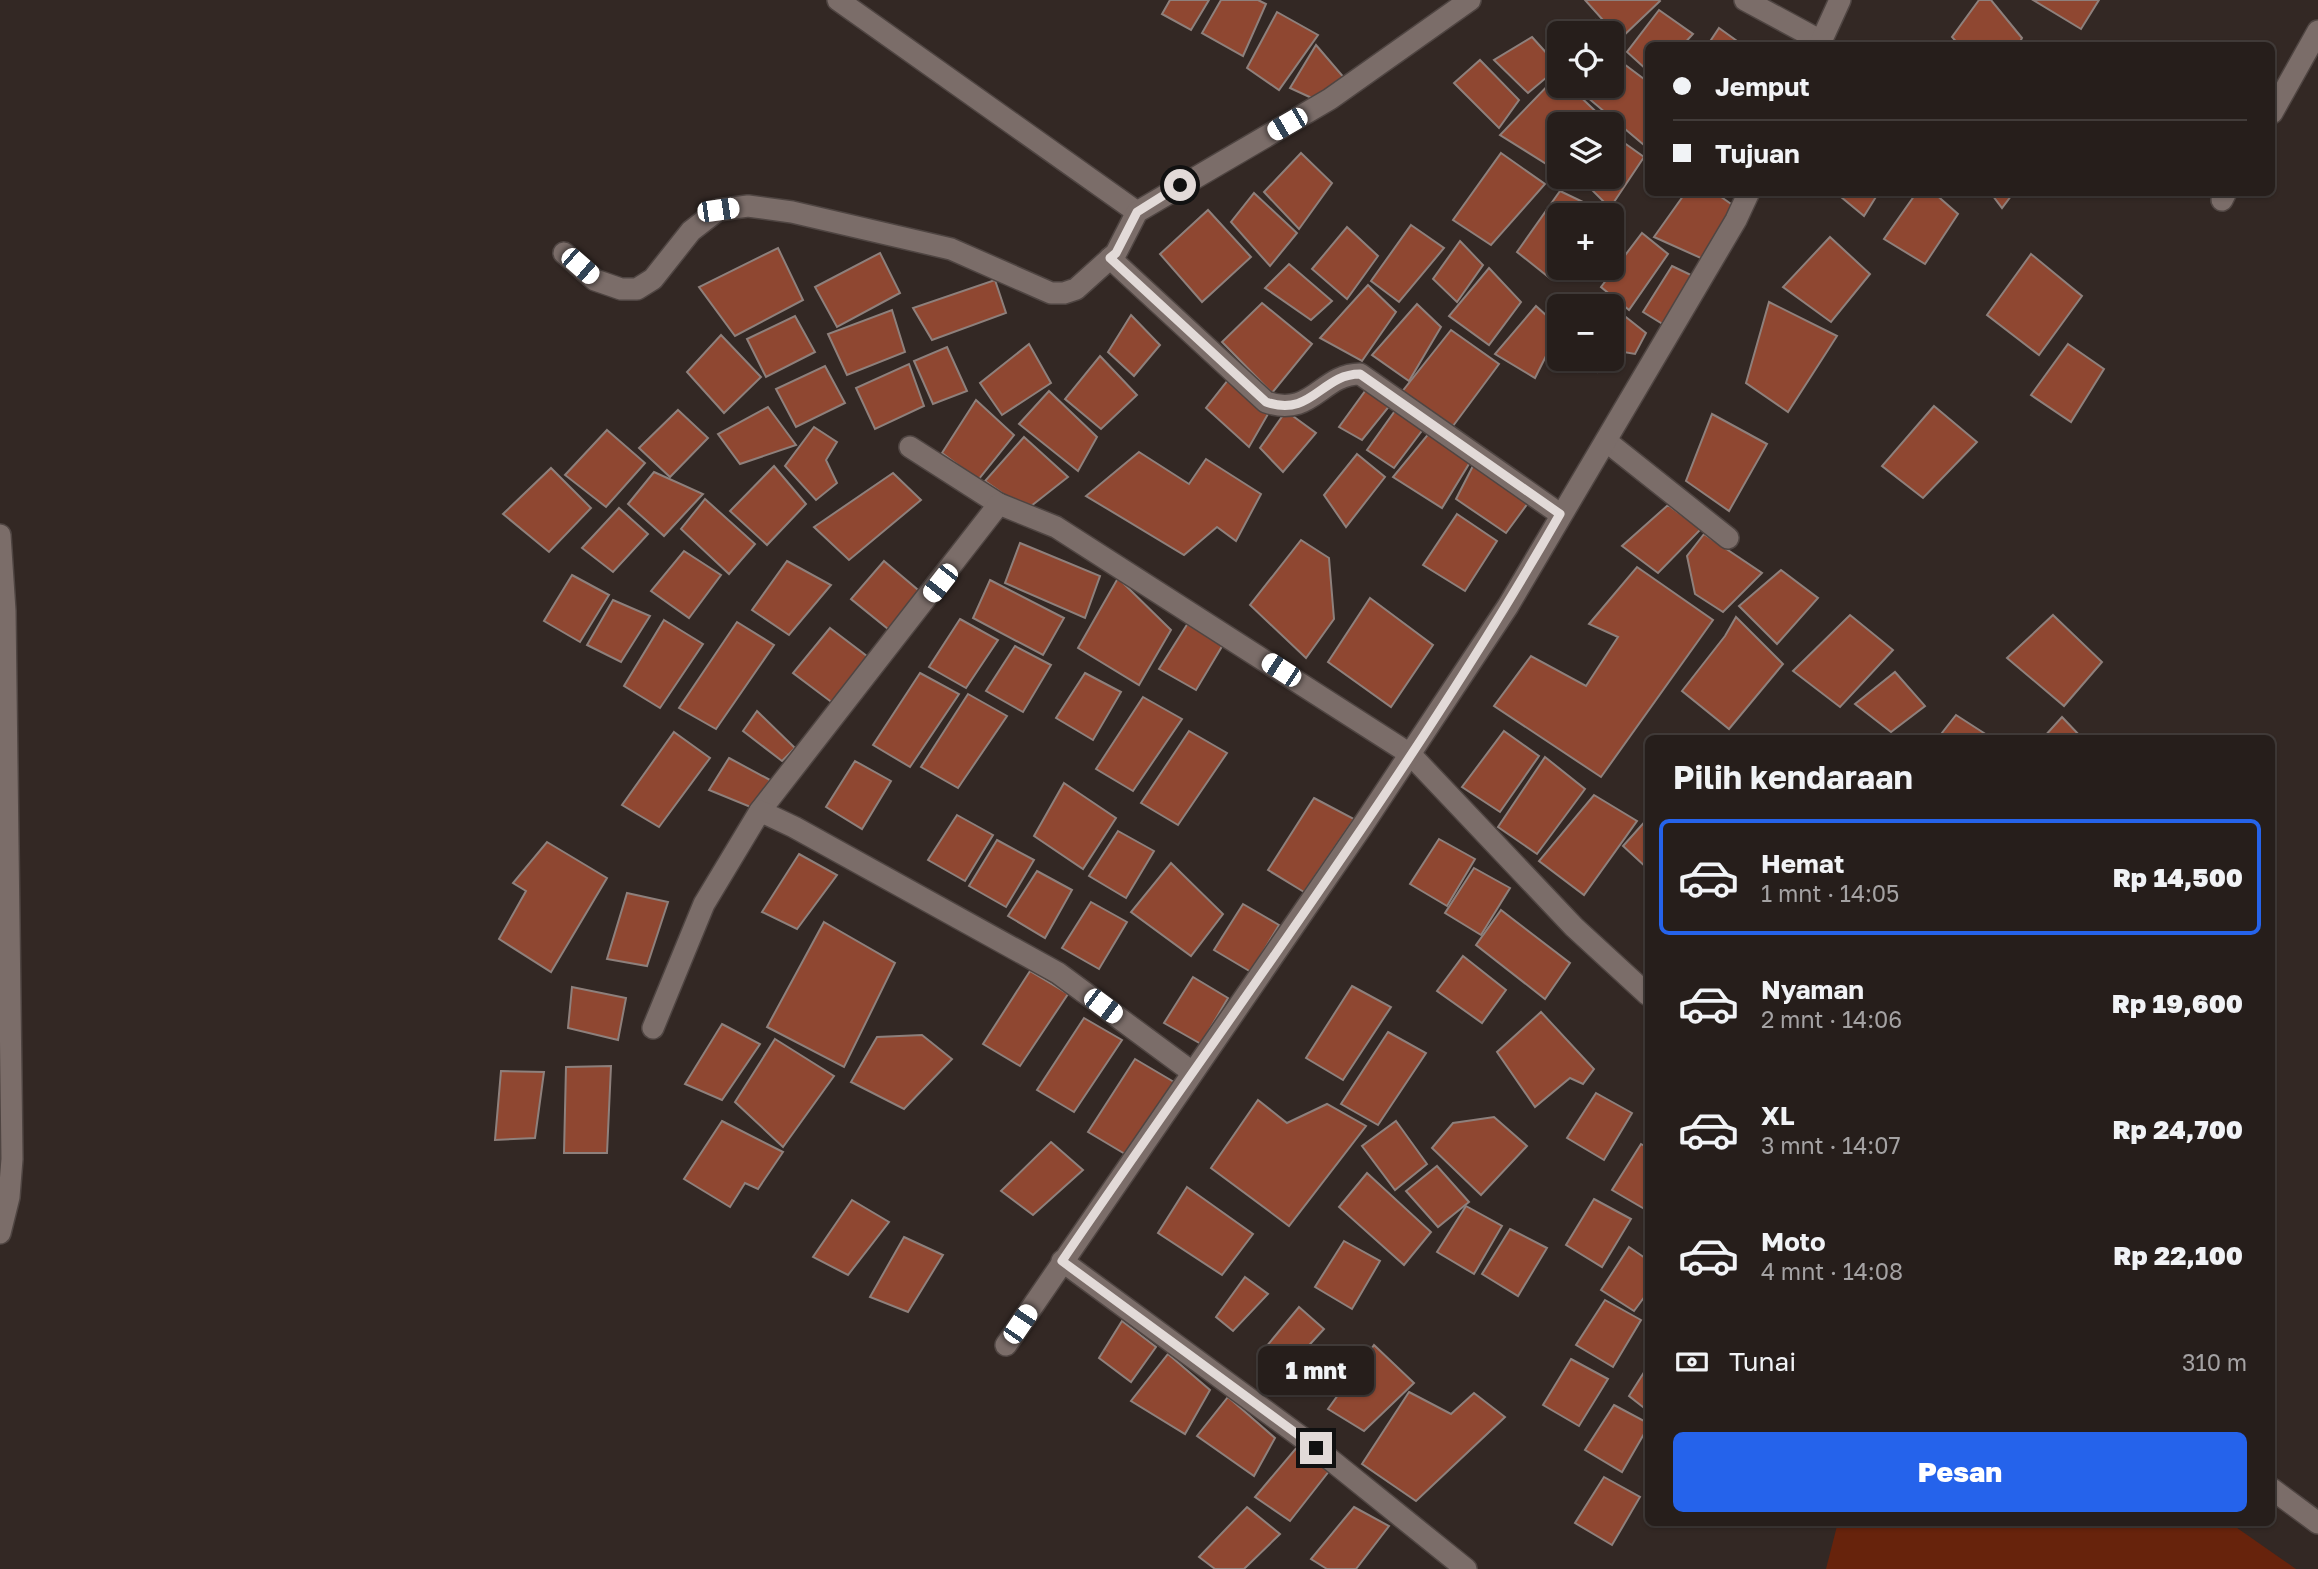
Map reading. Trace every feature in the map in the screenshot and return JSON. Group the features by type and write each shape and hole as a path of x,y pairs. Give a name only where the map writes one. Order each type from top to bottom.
{"street":[{"path":"838,0 1137,212"},
{"path":"564,253 595,280 621,289 637,289 653,279 691,230 718,210 748,206 792,212 951,249 1051,293 1064,293 1076,289 1116,253 1137,212 1330,99 1470,0"},
{"path":"1745,0 1818,42"},
{"path":"1820,42 1840,0"},
{"path":"2275,108 2318,31"},
{"path":"1006,1345 1508,606 1736,220 1747,196"},
{"path":"1110,258 1266,402 1281,407 1298,405 1347,374 1360,374 1560,514"},
{"path":"1606,442 1728,538"},
{"path":"909,447 999,504 1056,527 1410,754 1574,928 1645,992"},
{"path":"653,1028 704,904 760,811 999,504"},
{"path":"0,535 5,611 12,1159 9,1197 0,1233"},
{"path":"760,811 794,827 1058,973 1192,1072"},
{"path":"1062,1261 1316,1448 1466,1569"},
{"path":"2275,1491 2318,1523"}],"shaded area":[{"path":"1837,1526 2234,1526 2296,1569 1826,1569"}],"building":[{"path":"1170,0 1209,0 1191,30 1162,14"},
{"path":"1221,0 1258,0 1266,4 1243,56 1202,33"},
{"path":"1585,0 1660,1 1624,35 1624,21 1604,21"},
{"path":"1979,0 1991,0 2022,38 2020,42 1956,42 1952,37"},
{"path":"2033,0 2099,0 2081,29"},
{"path":"1659,10 1693,34 1686,42 1645,42 1645,68 1627,52"},
{"path":"1277,12 1318,35 1279,90 1247,68"},
{"path":"1719,28 1738,42 1710,42"},
{"path":"1532,37 1547,54 1547,77 1528,93 1494,60"},
{"path":"1316,45 1346,80 1314,99 1290,88"},
{"path":"1480,60 1519,100 1499,128 1454,83"},
{"path":"1624,64 1645,80 1644,145 1624,128 1624,112 1605,112 1588,98 1624,98"},
{"path":"1547,86 1547,98 1582,98 1596,112 1547,112 1547,164 1500,135"},
{"path":"1624,143 1644,157 1624,187"},
{"path":"1301,153 1332,183 1299,229 1264,192"},
{"path":"1501,153 1545,184 1491,245 1453,220"},
{"path":"1591,189 1623,189 1613,203 1605,203"},
{"path":"1560,191 1585,203 1552,203"},
{"path":"1254,193 1297,233 1270,266 1231,222"},
{"path":"1683,196 1720,196 1734,206 1703,259 1654,237"},
{"path":"1840,196 1876,196 1864,216"},
{"path":"1914,196 1938,196 1958,214 1925,264 1884,239"},
{"path":"1993,196 2011,196 2002,208"},
{"path":"1547,209 1547,276 1517,252"},
{"path":"1208,210 1251,257 1202,302 1160,254"},
{"path":"1411,225 1444,248 1399,302 1371,281"},
{"path":"1347,227 1378,256 1347,299 1312,269"},
{"path":"1642,233 1668,254 1629,310 1624,306 1624,294 1610,294 1601,287 1606,280 1624,280 1624,257"},
{"path":"1830,237 1870,274 1831,322 1783,287"},
{"path":"1460,241 1483,265 1457,302 1433,279"},
{"path":"778,248 803,300 735,336 699,287"},
{"path":"880,253 900,293 837,327 815,287"},
{"path":"2031,254 2082,296 2039,355 1987,315"},
{"path":"1289,264 1332,301 1311,320 1265,288"},
{"path":"1672,266 1693,276 1666,326 1643,312"},
{"path":"1489,268 1521,302 1489,345 1449,316"},
{"path":"995,280 1006,313 932,340 913,308"},
{"path":"1368,285 1396,312 1362,361 1320,338"},
{"path":"1769,302 1837,336 1788,412 1746,383"},
{"path":"1262,303 1312,344 1272,393 1222,342"},
{"path":"1417,304 1441,327 1409,381 1372,355"},
{"path":"1536,306 1547,316 1547,354 1535,378 1495,354"},
{"path":"892,310 905,352 847,375 828,334"},
{"path":"1131,315 1160,345 1134,376 1108,352"},
{"path":"795,316 815,352 766,377 747,339"},
{"path":"1624,316 1646,333 1635,354 1624,352"},
{"path":"1451,330 1499,364 1453,426 1401,393"},
{"path":"721,335 761,377 724,413 687,372"},
{"path":"1029,344 1051,383 1002,415 980,383"},
{"path":"2068,344 2104,369 2071,422 2031,395"},
{"path":"947,347 967,391 933,404 914,361"},
{"path":"1100,356 1137,395 1101,429 1065,399"},
{"path":"909,364 924,406 875,429 856,388"},
{"path":"825,366 845,403 796,427 776,389"},
{"path":"1228,380 1268,414 1249,447 1206,408"},
{"path":"1368,387 1391,404 1362,440 1339,427"},
{"path":"1049,391 1097,437 1078,471 1019,424"},
{"path":"976,400 1014,435 978,480 942,453"},
{"path":"1934,406 1977,442 1923,498 1882,466"},
{"path":"768,407 796,445 740,464 718,434"},
{"path":"1397,408 1424,428 1394,468 1367,450"},
{"path":"678,410 708,438 670,477 639,448"},
{"path":"1286,411 1316,433 1283,472 1260,448"},
{"path":"1712,414 1767,444 1729,511 1686,481"},
{"path":"814,427 837,442 826,460 837,483 816,500 785,466"},
{"path":"607,430 645,463 606,507 565,475"},
{"path":"1430,432 1472,459 1442,508 1393,477"},
{"path":"1024,437 1068,477 1026,510 985,481"},
{"path":"1139,452 1189,484 1206,459 1261,494 1236,541 1217,527 1184,555 1086,496"},
{"path":"1357,454 1385,477 1346,527 1324,495"},
{"path":"1475,462 1531,499 1506,533 1456,499"},
{"path":"774,466 806,504 767,545 730,511"},
{"path":"551,468 591,508 549,552 503,514"},
{"path":"654,472 703,494 664,536 628,504"},
{"path":"893,473 921,500 849,560 814,527"},
{"path":"705,499 755,544 729,574 681,529"},
{"path":"1668,505 1701,529 1658,573 1622,546"},
{"path":"619,508 648,534 613,572 582,548"},
{"path":"1457,514 1497,541 1465,591 1423,565"},
{"path":"1704,534 1762,573 1723,612 1695,594 1687,556"},
{"path":"1301,540 1329,558 1334,619 1306,658 1250,605"},
{"path":"1020,543 1100,576 1085,618 1005,583"},
{"path":"684,551 721,575 689,618 651,591"},
{"path":"787,561 831,585 789,635 752,610"},
{"path":"884,561 924,595 893,633 851,599"},
{"path":"1637,567 1713,620 1601,777 1494,706 1531,656 1586,686 1618,637 1589,624"},
{"path":"1781,570 1818,598 1777,644 1739,606"},
{"path":"572,575 609,595 580,642 544,621"},
{"path":"1118,578 1171,630 1139,685 1078,648"},
{"path":"990,580 1064,618 1043,655 973,618"},
{"path":"1370,598 1433,645 1391,707 1328,662"},
{"path":"613,600 650,616 621,662 587,645"},
{"path":"1850,615 1893,650 1840,707 1793,671"},
{"path":"2053,615 2102,662 2064,706 2007,658"},
{"path":"1736,617 1783,664 1729,729 1682,691 1725,636"},
{"path":"960,619 998,640 966,688 929,667"},
{"path":"664,620 703,644 660,708 624,686"},
{"path":"737,622 774,645 716,729 679,708"},
{"path":"1188,623 1224,643 1196,690 1159,669"},
{"path":"830,628 872,660 834,704 793,673"},
{"path":"1015,646 1051,665 1023,712 986,691"},
{"path":"1895,672 1925,706 1891,732 1855,704"},
{"path":"920,673 959,694 910,767 873,745"},
{"path":"1085,673 1121,692 1093,740 1056,718"},
{"path":"968,694 1007,716 958,788 921,767"},
{"path":"1143,697 1182,719 1133,791 1096,769"},
{"path":"757,711 795,748 782,761 743,731"},
{"path":"1956,715 1987,735 1940,735"},
{"path":"2062,717 2079,735 2046,735"},
{"path":"1189,731 1227,753 1178,825 1141,803"},
{"path":"1504,731 1539,756 1500,812 1462,787"},
{"path":"674,732 710,758 659,827 622,805"},
{"path":"1545,757 1585,789 1537,854 1498,827"},
{"path":"729,758 770,780 753,808 709,790"},
{"path":"855,761 891,781 862,829 826,807"},
{"path":"1064,783 1116,818 1083,869 1034,836"},
{"path":"1594,795 1637,821 1584,895 1539,861"},
{"path":"1314,798 1354,819 1304,892 1268,870"},
{"path":"957,815 993,835 965,881 928,860"},
{"path":"1645,821 1645,866 1623,846"},
{"path":"1118,831 1154,851 1126,898 1089,876"},
{"path":"1439,839 1475,859 1447,906 1410,884"},
{"path":"997,840 1034,860 1006,907 969,886"},
{"path":"547,842 607,878 551,972 499,939 526,891 513,883"},
{"path":"799,854 837,875 797,929 762,912"},
{"path":"1171,863 1223,914 1191,956 1131,912"},
{"path":"1474,868 1510,888 1481,935 1445,913"},
{"path":"1037,871 1072,890 1045,938 1008,916"},
{"path":"627,893 668,902 647,966 607,959"},
{"path":"1091,902 1127,922 1099,969 1062,948"},
{"path":"1243,904 1279,925 1251,972 1214,950"},
{"path":"1501,910 1570,963 1545,999 1476,945"},
{"path":"824,922 895,963 844,1067 767,1027"},
{"path":"1463,956 1506,990 1482,1023 1437,991"},
{"path":"1030,971 1068,994 1020,1066 983,1044"},
{"path":"1193,977 1228,998 1201,1044 1164,1023"},
{"path":"1352,986 1391,1007 1343,1080 1306,1058"},
{"path":"572,987 626,998 618,1040 568,1028"},
{"path":"1541,1012 1594,1069 1583,1084 1570,1078 1535,1107 1497,1052"},
{"path":"1084,1018 1122,1040 1074,1112 1037,1090"},
{"path":"722,1024 760,1044 722,1100 685,1084"},
{"path":"1388,1032 1426,1053 1378,1125 1341,1104"},
{"path":"922,1035 952,1059 904,1109 851,1082 877,1037"},
{"path":"775,1039 834,1076 783,1147 735,1102"},
{"path":"1135,1059 1174,1082 1125,1154 1088,1132"},
{"path":"611,1066 607,1153 564,1153 566,1067"},
{"path":"501,1071 544,1072 535,1138 495,1140"},
{"path":"1596,1093 1632,1113 1604,1160 1567,1138"},
{"path":"1258,1100 1287,1123 1327,1104 1366,1126 1289,1226 1211,1168"},
{"path":"1494,1117 1527,1146 1481,1195 1432,1148 1453,1123"},
{"path":"722,1121 783,1152 758,1189 745,1183 730,1207 684,1179"},
{"path":"1396,1121 1427,1164 1395,1190 1362,1146"},
{"path":"1051,1142 1083,1170 1033,1215 1001,1191"},
{"path":"1641,1144 1645,1146 1645,1209 1612,1190"},
{"path":"1437,1166 1469,1202 1438,1227 1406,1191"},
{"path":"1367,1173 1431,1232 1404,1265 1339,1207"},
{"path":"1187,1187 1253,1234 1222,1275 1158,1233"},
{"path":"1594,1199 1631,1219 1602,1267 1566,1245"},
{"path":"852,1200 889,1222 848,1275 813,1257"},
{"path":"1466,1206 1502,1226 1474,1274 1437,1252"},
{"path":"1510,1229 1547,1248 1518,1296 1482,1274"},
{"path":"904,1237 943,1255 908,1312 870,1297"},
{"path":"1344,1241 1380,1261 1352,1309 1315,1287"},
{"path":"1629,1247 1645,1258 1645,1296 1634,1311 1601,1290"},
{"path":"1245,1277 1268,1294 1233,1331 1216,1317"},
{"path":"1605,1300 1641,1320 1613,1367 1576,1345"},
{"path":"1299,1307 1324,1329 1289,1367 1266,1347"},
{"path":"1122,1321 1156,1347 1131,1382 1099,1358"},
{"path":"1374,1345 1414,1383 1364,1431 1328,1409"},
{"path":"1168,1354 1210,1390 1185,1434 1131,1401"},
{"path":"1571,1359 1608,1379 1579,1426 1543,1405"},
{"path":"1645,1371 1645,1409 1629,1396"},
{"path":"1409,1392 1451,1414 1474,1393 1505,1417 1416,1501 1362,1464"},
{"path":"1228,1397 1275,1438 1254,1476 1197,1436"},
{"path":"1614,1405 1645,1421 1645,1432 1622,1472 1585,1450"},
{"path":"1298,1446 1333,1466 1290,1521 1255,1497"},
{"path":"1604,1477 1640,1497 1612,1545 1575,1523"},
{"path":"1247,1507 1280,1534 1244,1569 1215,1569 1199,1557"},
{"path":"1354,1507 1389,1526 1356,1569 1327,1569 1311,1559"}],"route":[{"path":"1180,185 1137,212 1116,253 1110,258 1266,402 1281,407 1298,405 1347,374 1360,374 1560,514 1508,606 1361,828 1062,1261 1316,1448"}]}
